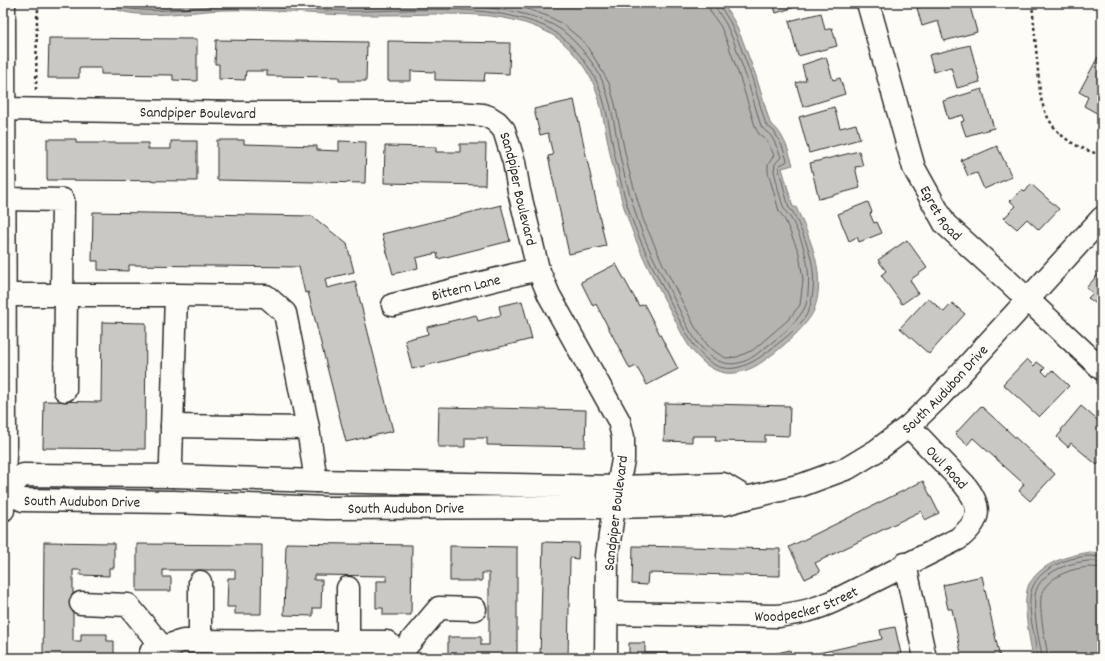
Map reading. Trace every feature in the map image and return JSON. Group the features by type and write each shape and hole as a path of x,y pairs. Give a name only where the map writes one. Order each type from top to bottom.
{"street":[{"path":"3,498 5,454 4,3"},
{"name":"Egret Road","path":"868,3 914,168 945,224 1102,369"},
{"name":"Sandpiper Boulevard","path":"4,109 241,113 459,113 483,115 497,122 504,130 514,162 519,191 538,269 556,308 619,421 623,437 624,448 622,467 607,556 606,658"},
{"path":"4,199 63,200 65,390"},
{"name":"South Audubon Drive","path":"3,498 23,475 173,476 616,497 725,504 802,485 848,468 876,451 909,426 939,397 1102,218"},
{"name":"Bittern Lane","path":"393,305 538,269"},
{"path":"4,295 266,296 285,313 308,428 316,482"},
{"path":"173,476 171,462 176,295"},
{"path":"172,426 308,428"},
{"name":"Owl Road","path":"909,426 971,493 976,503 978,513"},
{"name":"South Audubon Drive","path":"3,498 23,500 174,502 327,508 616,497"},
{"name":"Woodpecker Street","path":"607,613 778,616 799,614 816,609 834,601 958,538 968,531 974,523 978,513"},
{"path":"905,564 925,658"},
{"path":"200,582 200,641"},
{"path":"348,588 348,642"},
{"path":"80,603 128,605 155,653 183,641 326,650 348,642 387,642 402,656 439,608 475,609"}],"path":[{"path":"36,94 37,17 39,3"},
{"path":"1032,3 1040,93 1042,107 1046,116 1060,134 1084,148 1102,155"}],"water":[{"path":"106,3 723,3 734,21 742,39 756,76 770,123 782,136 793,165 782,168 793,207 796,207 811,244 818,270 818,297 814,310 799,331 783,346 758,365 742,372 726,373 718,371 706,365 694,353 683,336 634,236 612,163 602,111 596,90 588,73 582,64 561,41 553,35 532,25 505,18 462,14 349,15 241,10 145,14 129,13 116,9"},
{"path":"1090,552 1102,553 1102,658 1033,658 1026,610 1029,584 1046,566 1067,557"}],"building":[{"path":"773,3 808,3 776,13"},
{"path":"933,3 969,3 977,32 944,41 938,21 922,26 917,8"},
{"path":"821,13 825,30 832,28 837,46 798,56 789,21"},
{"path":"49,38 197,39 197,81 173,80 173,75 101,74 101,68 79,68 79,78 48,78"},
{"path":"216,40 367,42 366,81 339,81 339,77 267,76 267,71 246,71 245,80 219,79 219,64 215,64"},
{"path":"388,41 510,43 509,74 485,73 484,81 435,80 435,72 411,71 411,81 388,81"},
{"path":"970,45 980,82 957,88 951,67 934,72 929,55"},
{"path":"826,57 833,80 840,78 845,94 803,107 796,83 806,80 802,65"},
{"path":"1098,57 1102,59 1102,116 1084,106 1088,97 1079,92"},
{"path":"982,89 994,128 966,136 961,122 964,121 963,115 948,119 943,101"},
{"path":"574,100 606,246 569,254 548,156 553,155 548,133 540,135 534,109"},
{"path":"834,107 840,128 856,124 860,139 809,153 799,117"},
{"path":"47,139 76,139 76,143 148,143 148,149 171,149 171,141 197,141 197,181 47,180"},
{"path":"217,140 244,140 244,144 317,146 317,150 339,151 339,141 366,142 365,183 217,180"},
{"path":"460,144 486,144 485,185 384,183 385,146 436,147 436,152 460,152"},
{"path":"997,146 1012,177 984,189 977,173 968,176 961,160"},
{"path":"859,151 863,166 855,167 860,188 819,199 810,163"},
{"path":"1031,184 1059,209 1039,230 1027,219 1017,229 1004,218 1016,206 1010,201 1022,189 1025,192"},
{"path":"868,202 872,212 870,214 874,223 877,222 882,233 859,242 857,237 849,241 838,214"},
{"path":"501,205 510,241 438,259 437,253 416,258 418,268 393,274 382,234"},
{"path":"93,212 312,216 347,244 354,272 325,279 327,288 355,281 393,431 346,442 308,292 305,293 299,267 129,265 129,271 98,270 98,261 92,261"},
{"path":"907,240 927,268 910,280 918,293 902,304 881,275 886,271 878,260"},
{"path":"616,264 639,306 644,304 678,369 647,385 636,366 630,369 596,304 593,306 581,282"},
{"path":"1102,270 1102,314 1098,311 1101,307 1088,298 1093,293 1086,288"},
{"path":"928,298 944,312 952,303 965,314 929,354 900,328"},
{"path":"522,301 532,339 412,369 405,340 428,334 427,327 476,315 478,321 501,315 499,306"},
{"path":"102,322 146,323 145,449 43,448 44,401 101,402"},
{"path":"1027,359 1034,366 1037,362 1045,368 1042,371 1047,376 1052,370 1069,386 1039,417 1003,384"},
{"path":"665,403 790,406 789,436 765,435 765,442 715,441 716,436 692,436 692,442 664,441"},
{"path":"981,406 1055,474 1030,501 1019,491 1024,484 973,438 967,445 955,434"},
{"path":"1081,406 1102,424 1102,459 1097,465 1071,443 1068,447 1057,437"},
{"path":"439,407 586,410 585,447 487,445 487,438 465,438 465,447 438,447"},
{"path":"923,481 939,513 925,520 921,511 815,563 820,572 805,579 789,547"},
{"path":"44,542 114,543 114,568 109,568 109,576 80,575 81,570 73,570 73,641 81,641 81,634 107,634 107,641 114,641 114,658 43,658"},
{"path":"543,542 579,543 578,559 570,558 568,658 540,658"},
{"path":"286,543 412,545 411,615 383,615 383,608 376,608 376,581 387,581 387,576 314,575 314,580 322,580 321,608 313,608 313,616 284,615"},
{"path":"137,544 262,545 261,614 235,614 235,607 227,607 228,578 235,578 235,570 163,570 163,577 171,577 171,591 137,591"},
{"path":"450,546 517,547 517,658 448,658 448,637 481,637 481,645 489,645 489,573 482,573 482,581 450,581"},
{"path":"633,546 780,549 780,576 648,573 647,585 632,584"},
{"path":"982,576 1000,658 962,658 952,609 948,609 943,585"},
{"path":"895,627 902,658 796,658 882,639 880,630"},
{"path":"629,643 645,643 645,653 753,654 753,658 629,658"},
{"path":"790,650 792,658 773,658 773,654"}]}
